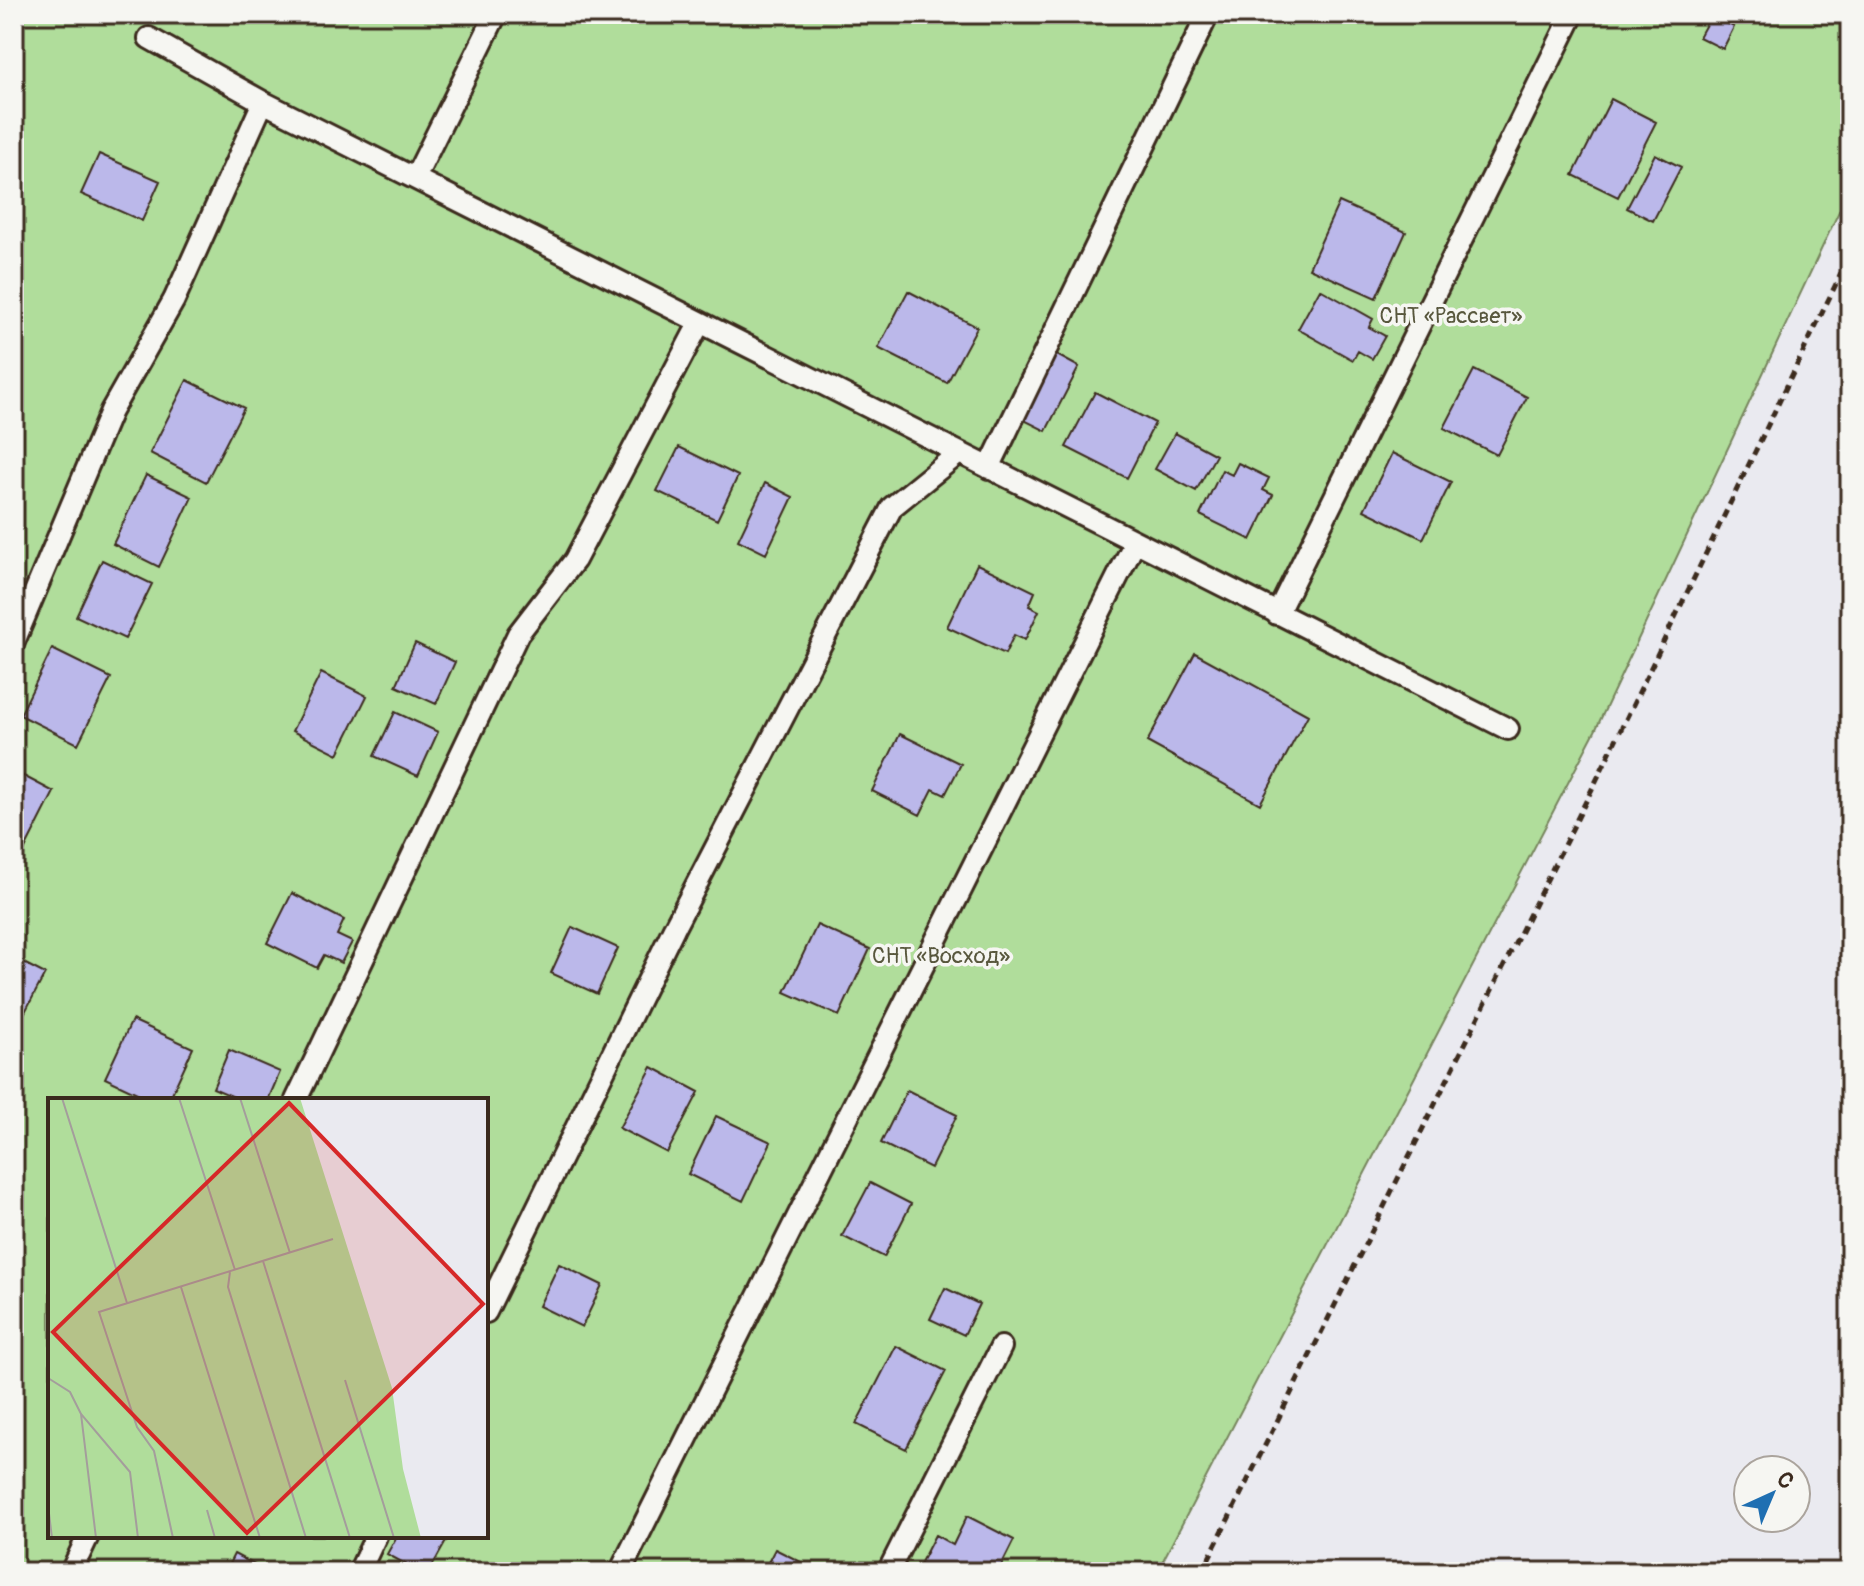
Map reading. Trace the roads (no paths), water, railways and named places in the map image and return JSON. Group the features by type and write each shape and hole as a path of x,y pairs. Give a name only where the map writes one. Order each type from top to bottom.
{"lane":[{"path":"415,178 496,14"},
{"path":"989,468 1208,14"},
{"path":"1277,614 1573,14"},
{"path":"149,38 263,102 1508,729"},
{"path":"14,642 111,411 174,300 263,102"},
{"path":"297,1098 518,634 575,560 700,322"},
{"path":"488,1308 674,928 892,507 959,453"},
{"path":"620,1572 1135,542"},
{"path":"888,1572 1001,1347"},
{"path":"71,1572 87,1538"},
{"path":"359,1572 375,1538"}],"park label":[{"name":"СНТ «Рассвет»","path":"1451,315"},
{"name":"СНТ «Восход»","path":"941,955"}]}
